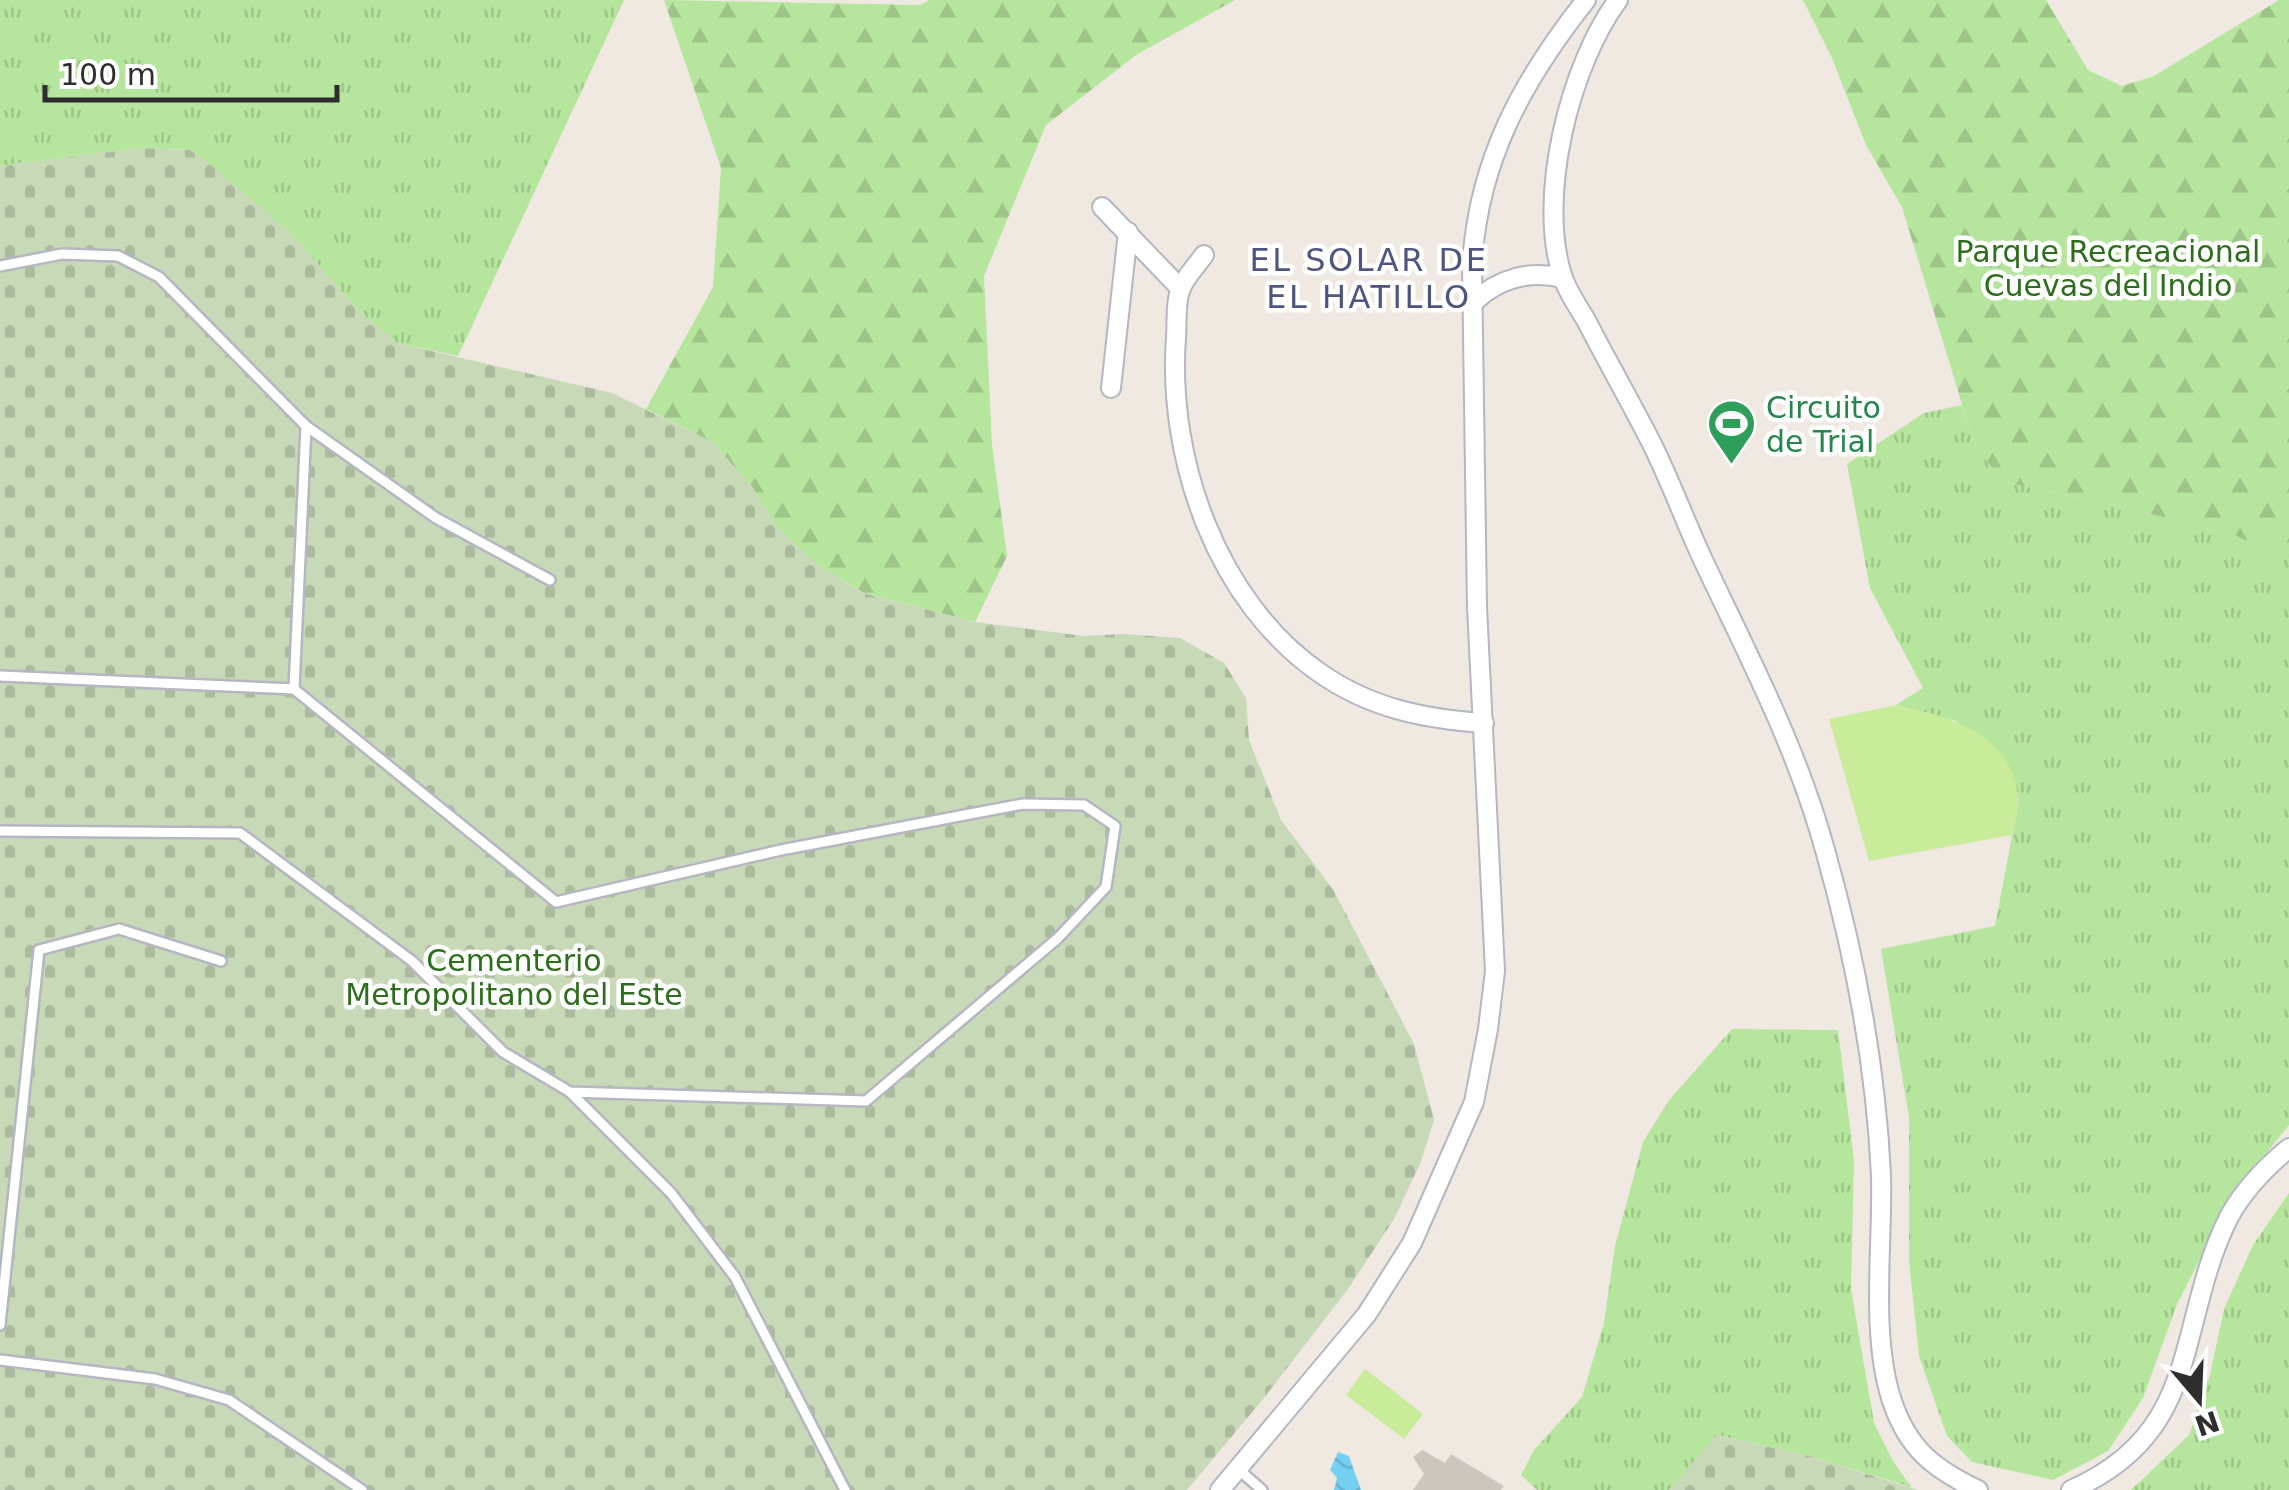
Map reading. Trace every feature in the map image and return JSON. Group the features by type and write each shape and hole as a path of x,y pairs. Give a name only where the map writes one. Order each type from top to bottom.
{"street":[{"path":"1220,1490 1366,1314 1412,1243 1474,1102 1495,971 1477,607 1472,265 1475,220 1494,154 1547,51 1586,0"},
{"path":"1618,0 1592,41 1560,142 1555,212 1563,278 1652,444 1766,689 1810,805 1852,953 1872,1068 1881,1177 1882,1328 1887,1382 1915,1450 1978,1490"},
{"path":"1102,207 1180,288"},
{"path":"1110,388 1128,232"},
{"path":"1204,255 1180,288 1174,360 1183,443 1197,505 1226,570 1273,630 1318,672 1372,704 1432,719 1484,722"},
{"path":"1475,301 1495,285 1519,277 1536,274 1563,278"},
{"path":"2071,1490 2118,1466 2140,1442 2176,1389 2229,1217 2246,1192 2289,1148"}],"lane":[{"path":"0,266 62,254 118,256 159,277 306,426 436,518 550,580"},
{"path":"294,689 306,426"},
{"path":"0,676 294,689 556,902 781,850 1023,804 1084,805 1115,826 1106,887 1058,938 866,1101 570,1092"},
{"path":"0,832 240,833 412,961 503,1052 570,1092 670,1192 735,1277 845,1490"},
{"path":"0,1325 39,950 119,929 221,962"},
{"path":"0,1360 155,1380 229,1400 362,1490"},
{"path":"1238,1469 1262,1490"}],"green space":[{"path":"0,0 624,0 458,356 397,343 362,314 291,234 190,150 140,148 0,166"},
{"path":"664,0 920,5 929,0 1235,0 1136,55 1046,125 984,276 992,445 1007,556 975,622 864,593 818,565 776,527 753,488 712,442 646,409 713,287 721,168"},
{"name":"Parque Recreacional Cuevas del Indio","path":"1803,0 2046,0 2088,70 2122,86 2154,76 2279,0 2289,0 2289,560 2236,536 2004,482 1975,447 1902,207 1866,145 1832,58"},
{"name":"Cementerio Metropolitano del Este","path":"140,148 190,150 214,167 291,234 362,314 397,343 612,393 712,442 753,488 776,527 818,565 863,593 975,622 1083,636 1180,638 1224,663 1246,698 1249,740 1281,820 1334,891 1414,1044 1434,1120 1420,1164 1394,1219 1348,1289 1187,1490 0,1490 0,166"},
{"path":"1962,405 1975,447 2004,482 2236,536 2289,560 2289,1125 2234,1193 2177,1304 2143,1398 2108,1451 2053,1480 1972,1462 1947,1436 1919,1356 1909,1261 1909,1117 1881,949 1995,926 2019,799 1956,721 1896,705 1923,688 1870,588 1847,464 1924,413"},
{"path":"1896,705 1956,722 1974,731 2004,757 2018,797 2012,835 1869,861 1829,719"},
{"path":"1732,1029 1838,1030 1854,1160 1851,1289 1874,1423 1911,1487 1809,1456 1717,1435 1669,1490 1537,1490 1521,1475 1534,1450 1582,1397 1604,1323 1615,1246 1643,1142 1669,1100"},
{"path":"2289,1193 2289,1490 2131,1490 2189,1435 2210,1375 2224,1309 2253,1245"},
{"path":"1365,1369 1423,1414 1404,1439 1346,1395"},
{"path":"1716,1435 1809,1456 1918,1490 1669,1490"}],"water":[{"path":"1338,1452 1349,1456 1361,1490 1334,1490 1337,1478 1330,1470"}],"building":[{"path":"1422,1450 1445,1463 1451,1454 1504,1486 1501,1490 1413,1490 1424,1474 1413,1457"}],"place":[{"name":"Circuito de Trial","path":"1731,466"}],"district":[{"name":"EL SOLAR DE EL HATILLO","path":"1369,278"}]}
